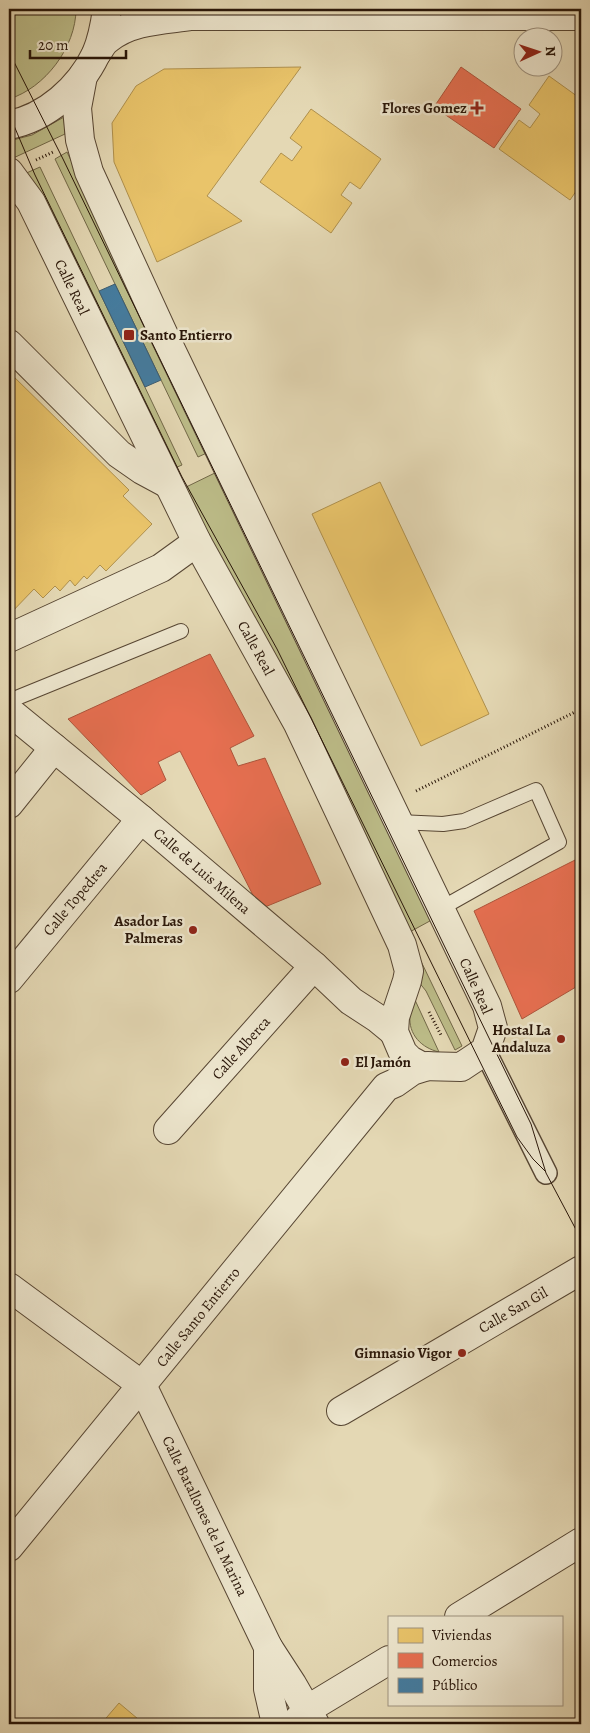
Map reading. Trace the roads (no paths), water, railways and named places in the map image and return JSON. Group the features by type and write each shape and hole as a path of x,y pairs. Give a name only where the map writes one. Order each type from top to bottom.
{"street":[{"name":"Calle Real","path":"107,9 103,32 90,65 77,108 80,140 89,172 142,288 487,1006 493,1028 485,1051"},
{"path":"9,125 40,114 71,90 108,39 125,29 150,21 191,16 581,16"},
{"name":"Calle Real","path":"9,173 31,202 197,542 298,724 402,945 409,972 395,1017 396,1057 386,1077 386,1087"},
{"path":"9,344 118,454 168,484"},
{"path":"9,638 162,568 197,542"},
{"name":"Calle de Luis Milena","path":"9,711 141,819 314,966 351,1001 378,1018 396,1037"},
{"path":"9,804 54,748"},
{"name":"Calle Topedrea","path":"9,979 141,819"},
{"name":"Calle Alberca","path":"168,1130 314,966"},
{"path":"351,1001 376,1006 398,1005"},
{"path":"396,1037 403,1053 410,1060 421,1066 461,1068 485,1051 546,1173"},
{"path":"386,1087 395,1084 412,1071 428,1066"},
{"name":"Calle Santo Entierro","path":"13,1533 142,1385 386,1087"},
{"name":"Calle San Gil","path":"341,1411 581,1270"},
{"path":"9,1287 142,1385"},
{"name":"Calle Batallones de la Marina","path":"142,1385 268,1647 306,1719"},
{"path":"462,1616 581,1542"},
{"path":"268,1647 268,1689 276,1724"},
{"path":"306,1719 388,1661"}],"lane":[{"path":"9,701 181,631"},
{"path":"394,813 443,824 464,821 536,790 559,842 440,909"}],"tram line":[{"path":"9,52 63,159 531,1124 546,1173 581,1239"},
{"path":"9,114 35,175 182,477 277,649 517,1137 533,1159 545,1171"}],"place":[{"name":"Flores Gomez","path":"477,108"},
{"name":"Santo Entierro","path":"129,335"},
{"name":"Asador Las Palmeras","path":"193,930"},
{"name":"Hostal La Andaluza","path":"561,1039"},
{"name":"El Jamón","path":"345,1062"},
{"name":"Gimnasio Vigor","path":"462,1353"}]}
